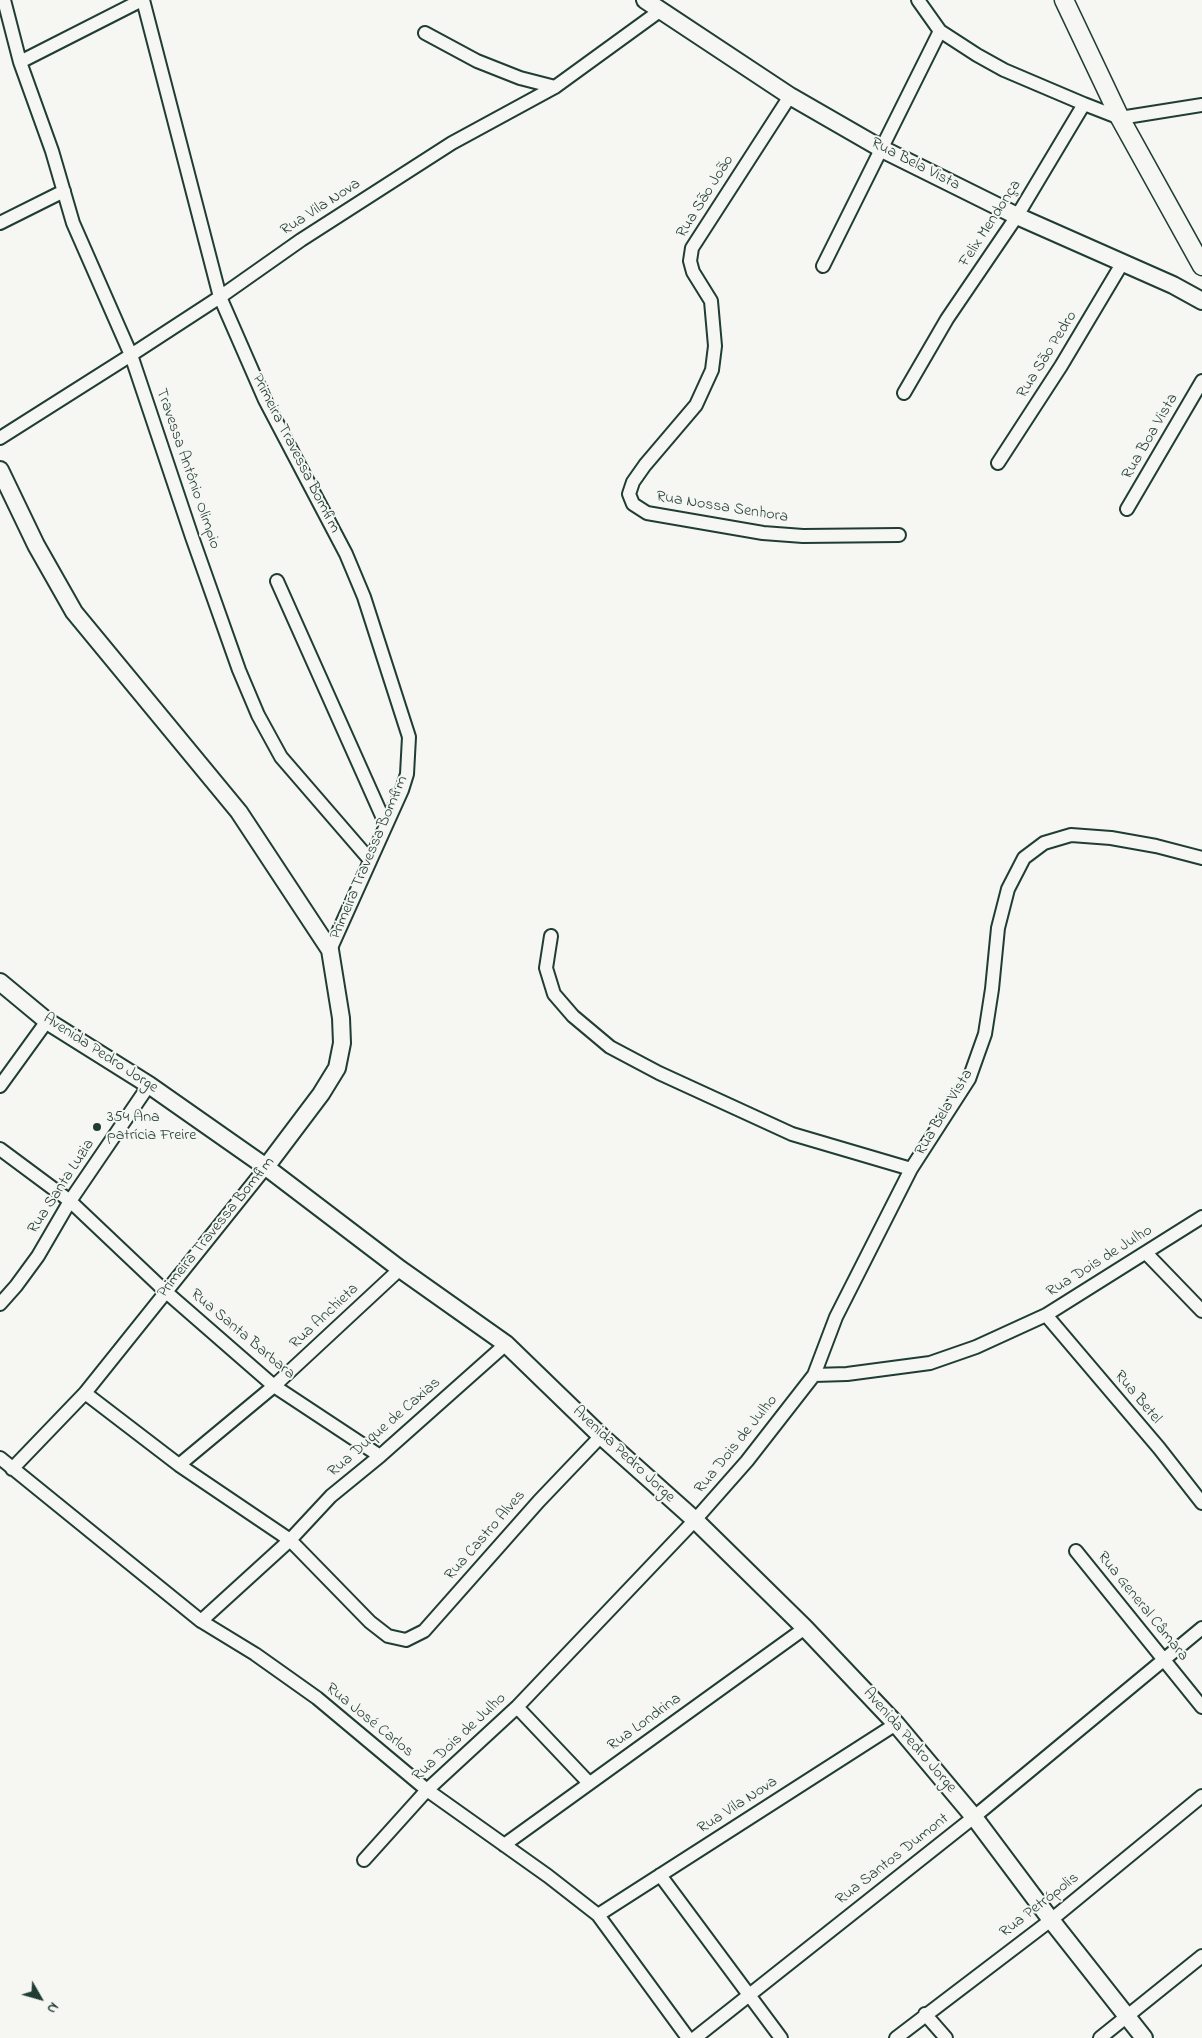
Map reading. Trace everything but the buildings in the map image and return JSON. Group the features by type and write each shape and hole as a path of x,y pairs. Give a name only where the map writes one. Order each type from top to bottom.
{"main road":[{"path":"1064,0 1120,118 1202,266"}],"street":[{"name":"Travessa Antônio Olimpio","path":"4,0 20,62 52,151 73,223 131,355 192,538 239,670 258,715 281,757 370,860"},
{"path":"20,62 142,0"},
{"name":"Primeira Travessa Bomfim","path":"12,1469 85,1393 266,1167 321,1094 337,1068 342,1043 341,1018 330,950 402,790 407,774 409,737 364,597 346,554 265,400 220,297 142,0"},
{"name":"Rua Bela Vista","path":"645,0 790,96 882,149 1017,216 1174,284 1202,301"},
{"path":"918,0 940,31 1004,70 1120,118 1202,105"},
{"name":"Rua Vila Nova","path":"0,438 220,297 301,240 452,143 555,87 661,10"},
{"path":"824,266 940,31"},
{"path":"425,33 460,54 520,78 555,87"},
{"name":"Rua São João","path":"633,504 629,494 633,482 696,405 712,370 715,346 711,301 694,272 690,261 692,248 790,96"},
{"name":"Felix Mendonça","path":"904,393 947,319 1017,216 1084,104"},
{"path":"0,222 64,191"},
{"name":"Rua São Pedro","path":"998,463 1061,366 1123,262"},
{"name":"Rua Boa Vista","path":"1127,509 1202,381"},
{"path":"0,470 36,545 74,612 239,812 330,950"},
{"name":"Rua Nossa Senhora","path":"633,504 647,513 781,536 899,534"},
{"path":"277,580 386,825"},
{"name":"Rua Bela Vista","path":"814,1375 836,1317 911,1169 968,1079 985,1034 998,928 1008,889 1024,858 1044,843 1071,835 1111,838 1156,846 1202,858"},
{"path":"551,936 546,968 554,994 573,1016 610,1047 659,1073 792,1134 911,1169"},
{"name":"Avenida Pedro Jorge","path":"0,982 47,1022 149,1085 266,1167 400,1269 506,1344 601,1436 695,1520 805,1628 896,1724 974,1817 1051,1920 1144,2038"},
{"path":"0,1086 47,1022"},
{"name":"Rua Santa Luzia","path":"0,1304 38,1256 70,1201 149,1085"},
{"name":"Rua Santa Barbara","path":"0,1149 70,1201 166,1291 274,1386 380,1456"},
{"name":"Rua Dois de Julho","path":"364,1860 427,1790 517,1707 695,1520 748,1462 814,1375 873,1371 930,1363 976,1347 1046,1315 1202,1217"},
{"path":"1146,1253 1202,1311"},
{"name":"Rua Anchieta","path":"179,1465 274,1386 400,1269"},
{"name":"Rua Betel","path":"1046,1315 1159,1448 1202,1503"},
{"name":"Rua Duque de Caxias","path":"201,1621 290,1540 331,1496 380,1456 506,1344"},
{"path":"85,1393 179,1465 290,1540"},
{"name":"Rua Castro Alves","path":"290,1540 370,1622 388,1636 406,1640 424,1631 539,1501 601,1436"},
{"name":"Rua José Carlos","path":"0,1458 201,1621 255,1654 316,1698 427,1790 598,1915 688,2038"},
{"name":"Rua General Câmara","path":"1076,1551 1202,1707"},
{"name":"Rua Londrina","path":"504,1845 805,1628"},
{"name":"Rua Santos Dumont","path":"695,2038 974,1817 1202,1628"},
{"path":"517,1707 590,1783"},
{"name":"Rua Vila Nova","path":"598,1915 896,1724"},
{"name":"Rua Petrópolis","path":"896,2038 925,2014 1051,1920 1202,1796"},
{"path":"660,1875 780,2038"},
{"path":"1100,2038 1202,1956"},
{"path":"925,2014 946,2038"}],"place":[{"name":"354 Ana patrícia Freire","path":"97,1127"}]}
